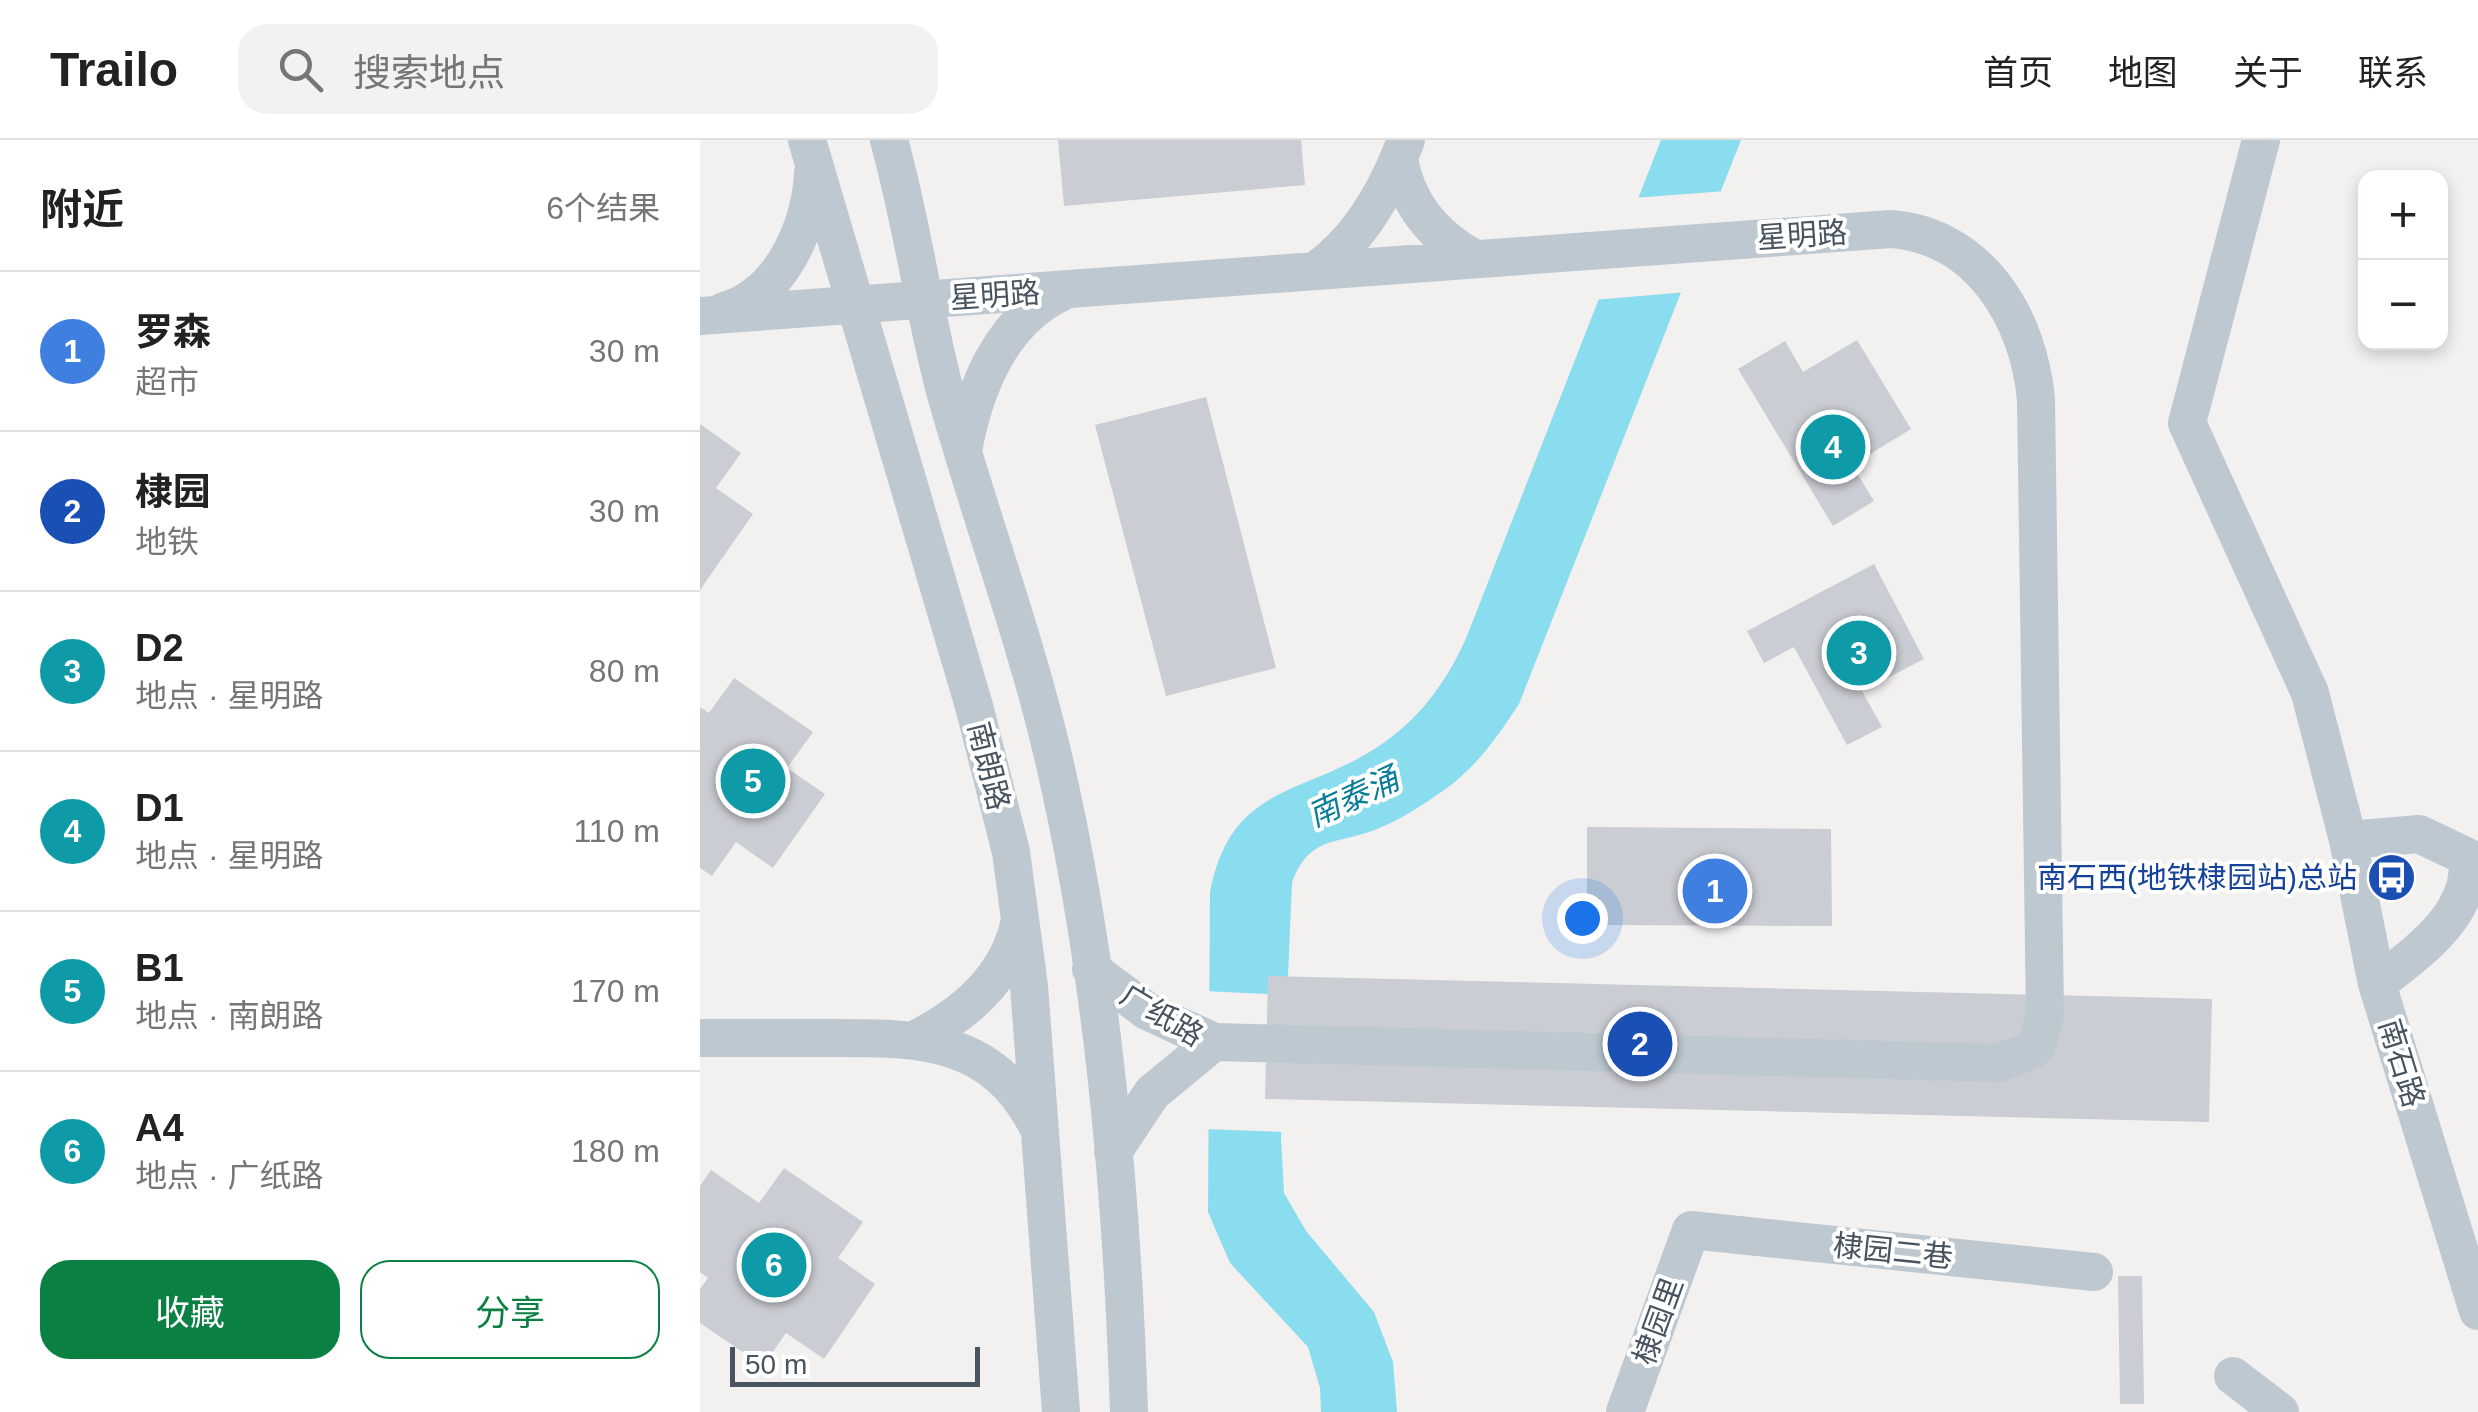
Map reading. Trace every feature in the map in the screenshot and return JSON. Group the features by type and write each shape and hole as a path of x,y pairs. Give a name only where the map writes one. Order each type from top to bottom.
{"street":[{"path":"889,140 963,454 1053,755 1084,906 1112,1152 1129,1412"},
{"name":"南石路","path":"2260,140 2187,422 2310,693 2378,984 2478,1311"},
{"path":"1403,149 1408,192 1420,212 1437,233 1491,258"},
{"path":"1315,271 1342,251 1362,226 1403,149"},
{"path":"702,316 750,300 782,265 807,216 810,150"},
{"name":"南朗路","path":"810,150 946,608 994,782 1021,912 1042,1135 1061,1412"},
{"name":"星明路","path":"702,316 1892,229 1928,235 1980,266 2026,347 2036,400 2044,1014 2036,1048 1999,1063 1337,1045 1197,1045"},
{"path":"963,454 978,395 1004,340 1044,301 1068,290"},
{"path":"946,608 955,590 968,582 1002,589"},
{"path":"2344,826 2418,834 2473,860 2470,879 2435,940 2378,984"},
{"path":"918,1038 950,1022 983,992 1009,951 1021,912"},
{"name":"广纸路","path":"1092,969 1197,1045 1140,1108 1112,1152"},
{"path":"700,1038 918,1038 991,1070 1016,1092 1042,1135"},
{"name":"棣园二巷","path":"1691,1230 2094,1272"},
{"name":"棣园里","path":"1625,1412 1691,1230"},
{"path":"2232,1376 2280,1412"}],"water":[{"name":"南泰涌","path":"1661,140 1741,140 1519,704 1486,751 1456,781 1394,821 1316,849 1292,883 1281,1139 1284,1193 1306,1231 1374,1312 1393,1362 1397,1412 1321,1412 1320,1388 1308,1347 1230,1263 1208,1212 1210,892 1220,857 1234,831 1252,812 1376,748 1418,712 1450,669 1467,636"}],"pier":[{"path":"1726,191 1687,292 1594,300 1633,198"},
{"path":"1204,991 1291,995 1286,1132 1202,1129"}],"building":[{"path":"1058,140 1301,140 1305,185 1064,206"},
{"path":"1857,340 1911,429 1852,465 1874,501 1833,526 1738,369 1785,341 1803,372"},
{"path":"1206,397 1276,668 1166,696 1095,425"},
{"path":"700,424 741,453 716,488 753,514 700,590"},
{"path":"1874,564 1924,659 1862,691 1882,727 1847,745 1794,647 1764,663 1747,631"},
{"path":"734,678 813,732 787,768 825,794 773,868 736,842 712,876 700,868 700,707 709,713"},
{"path":"1587,827 1831,829 1832,926 1587,925"},
{"path":"1268,976 2212,999 2209,1122 1265,1099"},
{"path":"784,1168 863,1222 838,1258 875,1284 824,1359 786,1333 763,1366 700,1323 700,1289 708,1278 700,1272 700,1186 711,1170 759,1203"},
{"path":"2118,1276 2142,1276 2144,1404 2120,1404"}],"place":[{"name":"D1","path":"1833,447"},
{"name":"D2","path":"1859,653"},
{"name":"B1","path":"753,781"},
{"name":"南石西(地铁棣园站)总站","path":"2392,877"},
{"name":"罗森","path":"1715,891"},
{"name":"棣园","path":"1640,1044"},
{"name":"A4","path":"774,1265"}]}
